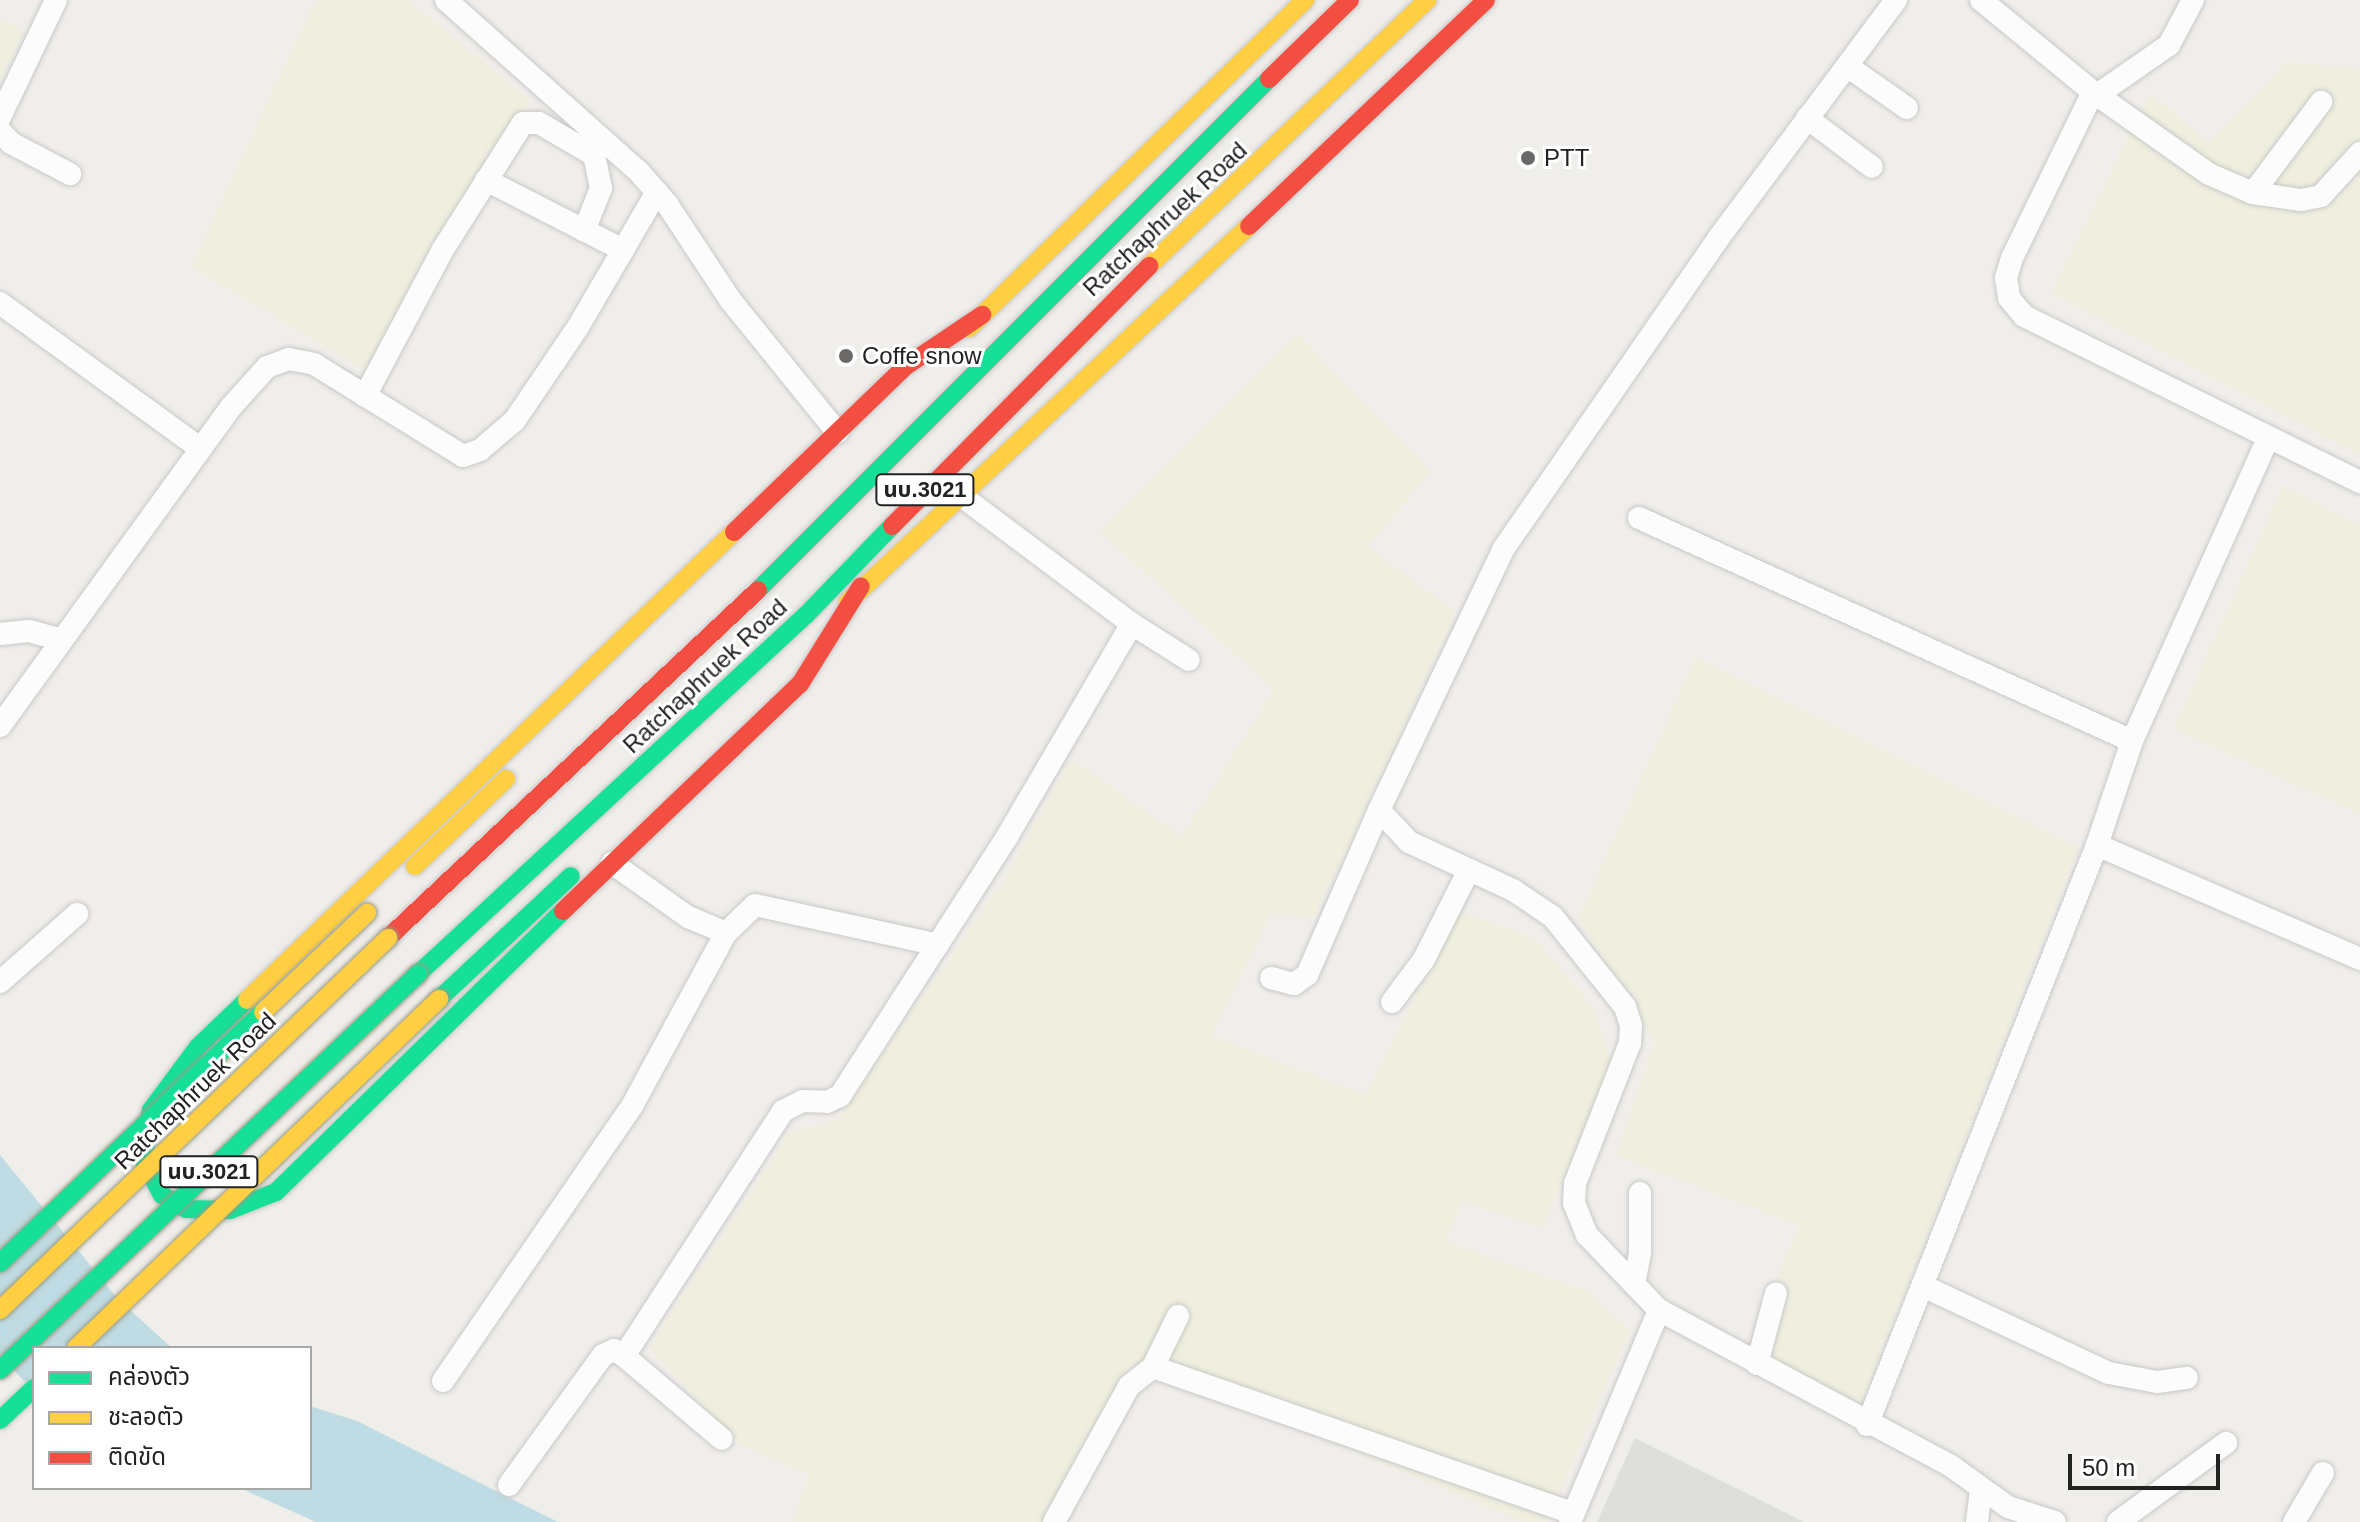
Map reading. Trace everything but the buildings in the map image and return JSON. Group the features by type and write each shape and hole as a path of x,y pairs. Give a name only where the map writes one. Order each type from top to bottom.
{"main road":[{"name":"Ratchaphruek Road","path":"0,1263 367,913 1305,0"},
{"name":"Ratchaphruek Road","path":"0,1310 388,938 751,597 1018,325 1350,0"},
{"name":"Ratchaphruek Road","path":"0,1370 418,974 806,615 1101,312 1427,0"},
{"name":"Ratchaphruek Road","path":"78,1346 439,999 789,671 861,586 1066,401 1486,0"},
{"path":"861,586 790,695 612,863 276,1192 230,1210 186,1209 162,1195 150,1179 143,1159 151,1110 198,1047 906,366 982,315"},
{"path":"0,1420 32,1390"}],"street":[{"path":"0,117 56,0"},
{"path":"446,0 657,192 731,301 837,432"},
{"path":"1271,978 1294,984 1307,975 1379,810 1504,548 1594,413 1896,0"},
{"path":"1981,0 2095,94 2209,174 2253,193 2301,200 2321,196 2360,153"},
{"path":"2193,0 2169,45 2095,94 2012,258 2006,278 2009,298 2024,316 2360,482"},
{"path":"1847,66 1907,108"},
{"path":"2253,193 2321,102"},
{"path":"1807,118 1872,167"},
{"path":"365,396 486,180 523,123 539,123 594,155 600,168 601,188 584,231"},
{"path":"0,131 11,143 70,174"},
{"path":"486,180 623,250"},
{"path":"0,726 201,449 267,367 289,359 314,364 463,456 480,450 515,420 657,192"},
{"path":"0,303 201,449"},
{"path":"1867,1425 2097,845 2132,741 2268,438"},
{"path":"960,495 1132,624 1189,660"},
{"path":"1639,518 2132,741"},
{"path":"624,1356 783,1111 803,1101 827,1102 840,1096 938,945 1132,624"},
{"path":"0,634 20,630 62,640"},
{"path":"1379,810 1409,842 1532,900 1553,917 1625,1007 1631,1025 1630,1043 1575,1183 1574,1203 1587,1235 1659,1310 1867,1425 1951,1466 1981,1491 2055,1522"},
{"path":"2097,845 2360,959"},
{"path":"612,863 688,917 726,933"},
{"path":"1392,1002 1424,959 1469,870"},
{"path":"443,1381 632,1106 726,933 755,905 938,945"},
{"path":"5,969 77,914"},
{"path":"1634,1284 1640,1253 1640,1193"},
{"path":"1923,1286 2109,1373 2157,1382 2187,1378"},
{"path":"1757,1364 1776,1293"},
{"path":"1153,1367 1571,1517 1659,1310"},
{"path":"1054,1522 1129,1386 1153,1367 1178,1316"},
{"path":"509,1485 603,1355 614,1350 722,1439"},
{"path":"2118,1522 2226,1443"},
{"path":"2294,1522 2323,1473"},
{"path":"1977,1522 1981,1491"}],"shaded area":[{"path":"1635,1438 1804,1522 1597,1522"}],"green space":[{"path":"321,0 408,0 531,101 368,372 191,267 312,6"},
{"path":"0,19 24,30 0,82"},
{"path":"2286,62 2360,69 2360,455 2051,293 2150,93 2210,142"},
{"path":"1297,333 1431,471 1369,547 1456,612 1315,917 1271,915 1212,1035 1365,1095 1460,911 1536,939 1593,1007 1612,1063 1543,1229 1463,1202 1445,1241 1589,1292 1630,1330 1547,1522 1523,1522 1137,1361 1053,1522 792,1522 809,1475 740,1445 649,1348 790,1132 836,1121 1002,883 1071,759 1182,836 1274,690 1099,531"},
{"path":"2283,485 2360,526 2360,814 2174,729"},
{"path":"1696,657 2079,847 1859,1409 1747,1347 1799,1225 1615,1156 1655,1042 1578,918"}],"water":[{"path":"0,1155 118,1299 170,1346 32,1346 32,1390 0,1355"},
{"path":"312,1407 357,1421 558,1522 316,1522 244,1490 312,1490"}],"traffic: fast":[{"path":"758,590 1269,79"},
{"path":"418,974 806,615 892,526"},
{"path":"439,999 571,876"},
{"path":"247,1000 198,1047 151,1110 143,1159 162,1195 186,1209 230,1210 276,1192 563,911"},
{"path":"0,1370 418,974"},
{"path":"0,1263 263,1012"},
{"path":"0,1420 32,1390"}],"traffic: slow":[{"path":"969,328 1305,0"},
{"path":"1149,266 1427,0"},
{"path":"848,602 1249,226"},
{"path":"247,1000 734,532"},
{"path":"415,866 506,779"},
{"path":"263,1012 367,913"},
{"path":"0,1310 388,938"},
{"path":"78,1346 439,999"}],"traffic: jam":[{"path":"1269,79 1350,0"},
{"path":"1249,226 1486,0"},
{"path":"892,526 1149,266"},
{"path":"734,532 906,366 982,315"},
{"path":"563,911 800,684 861,586"},
{"path":"388,938 758,590"}],"place":[{"name":"PTT","path":"1528,158"},
{"name":"Coffe snow","path":"846,356"}]}
